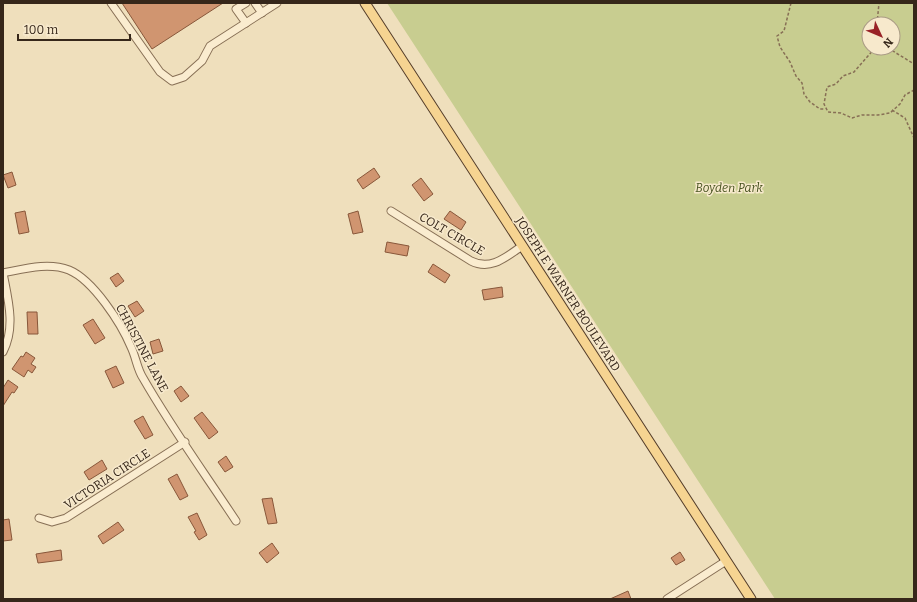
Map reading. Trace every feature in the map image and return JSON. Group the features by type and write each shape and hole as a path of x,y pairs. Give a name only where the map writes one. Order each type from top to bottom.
{"main road":[{"name":"JOSEPH E WARNER BOULEVARD","path":"365,3 751,599"}],"street":[{"path":"111,3 160,72 172,81 184,77 202,61 210,46 274,4"},
{"path":"246,3 236,9 246,23"},
{"path":"255,3 262,13"},
{"name":"COLT CIRCLE","path":"391,211 471,261 482,265 499,261 522,246"},
{"name":"CHRISTINE LANE","path":"3,273 42,266 59,268 80,276 92,286 123,332 131,347 143,378 236,521"},
{"path":"3,273 10,321 8,338 3,352"},
{"name":"VICTORIA CIRCLE","path":"38,518 52,522 66,518 184,442"},
{"path":"667,599 726,561"}],"path":[{"path":"790,3 784,30 778,36 779,45 790,62 796,76 802,82 804,94 810,102 820,109 826,109"},
{"path":"878,16 879,3"},
{"path":"868,56 854,72 843,76 836,84 827,87 824,104 830,113 841,113 852,118 870,114 878,115 890,113 900,104 905,95 914,90"},
{"path":"901,56 914,64"},
{"path":"892,110 905,118 914,138"}],"green space":[{"name":"Boyden Park","path":"387,3 914,3 914,599 775,599"}],"building":[{"path":"122,3 223,3 152,49"},
{"path":"374,168 380,177 363,189 357,180"},
{"path":"12,172 16,185 8,188 3,175"},
{"path":"421,178 433,194 424,201 412,185"},
{"path":"25,211 29,232 19,234 15,213"},
{"path":"358,211 363,232 353,234 348,214"},
{"path":"450,211 466,222 461,230 444,219"},
{"path":"387,242 409,246 407,256 385,252"},
{"path":"433,264 450,275 445,283 428,272"},
{"path":"118,273 124,281 116,287 110,278"},
{"path":"502,287 503,297 484,300 482,290"},
{"path":"137,301 144,311 135,317 128,306"},
{"path":"27,312 37,312 38,334 28,334"},
{"path":"93,319 105,338 95,344 83,325"},
{"path":"159,339 163,351 153,354 150,342"},
{"path":"26,352 35,358 31,364 36,367 32,373 28,370 24,377 12,369 21,356 23,357"},
{"path":"116,366 124,383 113,388 105,371"},
{"path":"8,380 18,387 14,393 12,392 3,406 3,388"},
{"path":"181,386 189,396 181,402 174,391"},
{"path":"202,412 218,432 209,439 194,418"},
{"path":"143,416 153,435 145,439 134,421"},
{"path":"226,456 233,467 225,472 218,462"},
{"path":"102,460 107,469 89,480 84,472"},
{"path":"177,474 188,496 180,500 168,479"},
{"path":"272,498 277,523 268,524 262,499"},
{"path":"197,513 207,535 199,540 188,517"},
{"path":"9,519 12,540 3,541 3,520"},
{"path":"118,522 124,530 103,544 98,536"},
{"path":"272,543 279,553 267,563 259,553"},
{"path":"61,550 62,560 38,563 36,554"},
{"path":"680,552 685,560 676,565 671,558"},
{"path":"628,591 631,599 610,599"}]}
